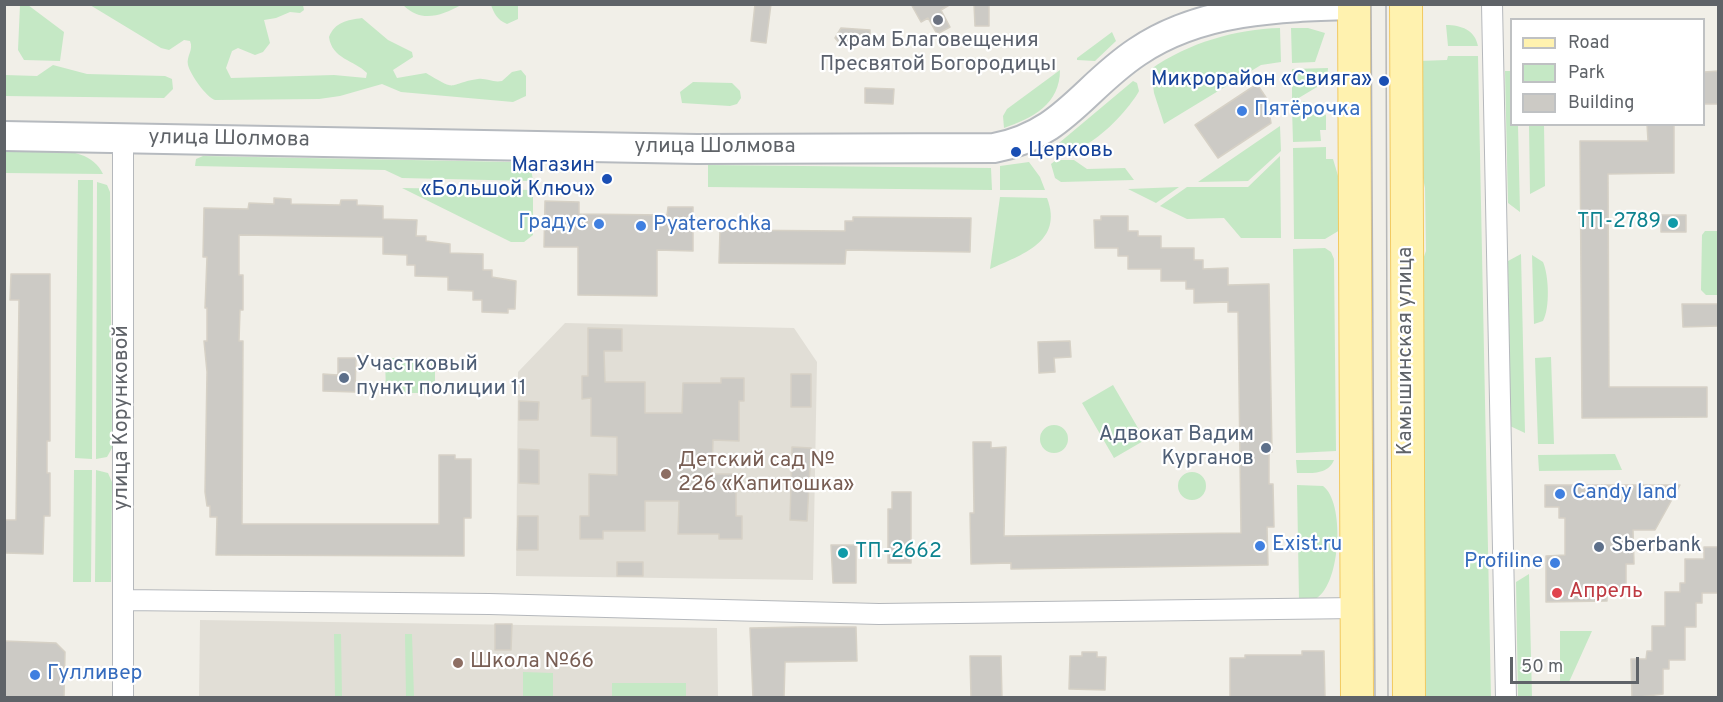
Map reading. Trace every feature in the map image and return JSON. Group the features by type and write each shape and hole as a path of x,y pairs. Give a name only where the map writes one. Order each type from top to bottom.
{"main road":[{"name":"улица Шолмова","path":"1354,5 1385,4"},
{"name":"Камышинская улица","path":"1406,4 1409,698"},
{"path":"1354,5 1358,698"}],"street":[{"path":"1492,4 1506,698"},
{"name":"улица Шолмова","path":"4,136 697,148 994,148 1028,140 1045,130 1137,52 1181,30 1243,12 1354,5"},
{"name":"улица Корунковой","path":"123,138 123,698"},
{"path":"123,600 496,604 879,614 1357,608"}],"shaded area":[{"name":"Детский сад № 226 «Капитошка»","path":"565,323 794,328 817,362 813,580 516,576 518,372"},
{"name":"Школа №66","path":"200,620 717,628 718,697 199,698"}],"green space":[{"path":"20,5 28,5 64,32 60,61 24,60 18,50"},
{"path":"90,5 303,5 304,10 300,13 290,12 264,20 270,43 263,52 255,55 238,48 232,51 226,68 231,78 334,75 366,78 367,73 334,50 329,37 338,25 362,18 388,40 412,52 413,57 393,70 397,78 426,73 452,85 478,79 502,81 512,72 521,70 526,76 526,96 513,102 401,92 382,84 340,96 319,99 215,100 203,90 189,69 190,41 184,40 169,50 161,48"},
{"path":"403,5 461,5 439,15 424,16 410,11"},
{"path":"491,5 518,5 518,19 507,24 496,16"},
{"path":"1446,25 1457,26 1471,32 1478,46 1448,46"},
{"path":"1280,28 1281,62 1261,65 1164,124 1154,93 1151,69 1181,52 1213,39 1246,31"},
{"path":"1291,28 1308,28 1325,33 1315,62 1292,63"},
{"path":"1112,32 1116,41 1095,61 1077,60 1077,58"},
{"path":"1448,56 1478,56 1491,697 1418,697 1417,276 1426,251 1425,188 1417,150 1418,61 1447,60"},
{"path":"53,65 87,74 165,76 172,79 173,89 164,98 5,96 5,75 37,76"},
{"path":"1328,68 1327,81 1292,102 1292,69"},
{"path":"1060,70 1059,82 1050,101 1034,114 1004,128 1003,116 1007,109"},
{"path":"1505,71 1510,71 1510,126 1518,126 1520,212 1508,203"},
{"path":"1133,81 1137,83 1139,91 1126,110 1104,132 1079,148 1068,151 1058,149 1059,143"},
{"path":"693,82 732,83 740,91 741,98 737,104 730,106 682,103 680,92"},
{"path":"1304,101 1326,115 1326,130 1320,130 1321,141 1293,142 1292,108"},
{"path":"1280,126 1281,151 1248,181 1198,182"},
{"path":"1529,126 1544,126 1545,186 1530,194"},
{"path":"1326,147 1326,159 1333,159 1342,189 1340,230 1325,239 1294,239 1293,148"},
{"path":"45,150 73,153 96,164 103,174 5,173 5,152"},
{"path":"203,156 515,162 531,168 533,181 402,178 385,170 195,166 196,159"},
{"path":"1280,156 1281,238 1241,238 1224,218 1187,219 1160,206 1187,187 1248,187"},
{"path":"1056,160 1074,160 1087,169 1125,168 1134,180 1061,182 1055,178 1051,164"},
{"path":"1029,162 1040,177 1045,190 1000,190 1000,166"},
{"path":"708,165 991,168 992,190 708,187"},
{"path":"78,180 93,180 92,459 75,458"},
{"path":"97,182 107,185 110,192 112,448 107,457 96,459"},
{"path":"1179,187 1156,203 1128,189"},
{"path":"402,188 533,190 533,235 524,242 511,242"},
{"path":"1000,197 1047,198 1051,213 1050,226 1045,236 1036,245 990,269"},
{"path":"1705,231 1718,231 1718,295 1706,295 1701,290 1702,235"},
{"path":"1325,248 1331,252 1334,259 1336,451 1296,453 1293,249"},
{"path":"1521,254 1525,433 1510,426 1508,261"},
{"path":"1532,255 1543,262 1547,275 1548,292 1543,321 1534,324"},
{"path":"1551,357 1554,444 1538,444 1535,358"},
{"path":"385,358 435,358 435,393 386,393"},
{"path":"1113,385 1145,440 1114,458 1082,403"},
{"path":"1054,425 1064,429 1068,439 1064,449 1054,453 1044,449 1040,439 1044,429"},
{"path":"1615,454 1622,470 1539,471 1538,455"},
{"path":"1296,460 1334,460 1323,471 1297,473"},
{"path":"74,470 92,470 91,582 73,582"},
{"path":"96,470 108,473 112,482 111,582 95,582"},
{"path":"1192,472 1202,476 1206,486 1202,496 1192,500 1182,496 1178,486 1182,476"},
{"path":"1297,485 1323,486 1330,495 1335,508 1337,524 1335,560 1331,576 1325,589 1317,598 1311,600 1299,600"},
{"path":"1529,574 1532,697 1518,697 1516,582"},
{"path":"1560,631 1592,631 1569,682 1560,681"},
{"path":"334,634 341,634 342,697 335,697"},
{"path":"405,634 412,634 414,697 406,697"},
{"path":"523,672 553,673 553,697 523,697"},
{"path":"612,683 686,683 686,697 612,697"}],"building":[{"path":"755,4 771,4 766,43 751,41"},
{"name":"храм Благовещения Пресвятой Богородицы","path":"911,4 951,4 941,10 950,27 937,34 928,18 921,22"},
{"path":"974,4 989,4 989,26 975,26"},
{"path":"841,28 870,30 870,44 841,45 835,38"},
{"path":"1719,71 1719,104 1705,104 1705,72"},
{"name":"Пятёрочка","path":"1257,84 1267,99 1271,123 1218,158 1195,125"},
{"path":"865,88 894,89 893,104 865,103"},
{"path":"1647,126 1674,126 1674,173 1608,174 1609,387 1707,387 1707,417 1582,418 1580,141 1648,141"},
{"path":"274,198 291,199 291,204 340,205 341,200 357,200 357,205 383,206 383,219 417,220 416,236 426,236 426,241 450,244 450,253 483,254 483,270 492,270 492,277 516,281 515,309 508,309 508,313 482,312 482,300 473,300 473,291 448,290 448,277 415,276 415,265 407,265 407,255 383,254 383,237 239,235 239,275 243,275 243,310 240,310 239,341 243,341 242,524 439,524 439,455 455,455 455,459 471,459 471,518 464,518 464,556 216,555 217,517 210,517 210,506 207,506 205,492 207,372 204,341 207,341 207,308 205,308 207,257 203,257 204,208 248,209 249,203 274,204"},
{"path":"545,201 579,202 579,214 667,215 668,207 693,207 693,251 657,250 657,296 578,295 578,247 544,247"},
{"name":"ТП-2789","path":"1661,215 1686,215 1686,232 1661,232"},
{"path":"1101,216 1128,216 1128,231 1138,231 1138,236 1161,236 1161,248 1194,248 1194,260 1203,260 1203,269 1228,268 1228,285 1269,284 1272,452 1269,452 1269,484 1273,484 1274,527 1267,527 1268,565 1011,569 1011,563 971,564 970,513 974,513 973,442 991,442 991,448 1006,447 1004,536 1241,533 1238,312 1228,312 1228,302 1194,303 1194,289 1186,289 1186,281 1161,281 1161,269 1128,269 1128,256 1118,256 1118,248 1095,248 1094,220 1101,220"},
{"path":"853,217 971,218 970,252 846,250 845,264 719,263 720,230 845,231 845,221 853,221"},
{"path":"11,274 50,274 50,441 47,441 47,473 50,473 50,516 44,516 43,554 4,553 4,520 16,520 19,300 10,300"},
{"path":"1682,304 1719,304 1719,326 1683,327"},
{"path":"588,328 622,329 622,351 604,351 605,382 645,382 645,413 682,413 683,383 721,383 721,378 744,378 744,401 739,401 739,441 713,440 712,474 736,474 736,516 742,516 742,539 719,539 719,534 678,534 679,501 645,501 645,531 603,531 603,539 580,539 580,516 589,516 589,474 617,475 617,437 591,436 591,398 582,399 582,376 588,376"},
{"path":"1070,341 1071,357 1054,358 1055,372 1039,373 1038,342"},
{"path":"338,358 356,358 355,392 323,391 323,374 338,375"},
{"path":"791,374 811,374 811,407 791,407"},
{"path":"519,401 539,402 538,420 519,420"},
{"path":"792,447 811,448 807,521 790,520"},
{"path":"519,449 539,450 539,484 519,483"},
{"name":"Sberbank","path":"1545,485 1680,485 1655,530 1633,530 1634,564 1626,564 1626,594 1607,594 1607,601 1546,602 1546,556 1565,555 1565,518 1559,518 1559,507 1545,507"},
{"path":"892,492 911,492 911,563 888,563 888,509 892,509"},
{"path":"518,516 538,516 538,550 517,550"},
{"path":"831,545 856,545 856,583 833,583"},
{"path":"1704,547 1718,547 1718,593 1702,593 1702,603 1696,603 1696,627 1685,627 1685,660 1669,660 1669,669 1663,669 1663,694 1632,698 1631,659 1646,659 1647,651 1652,651 1652,626 1665,626 1665,592 1680,592 1680,583 1685,583 1685,559 1704,559"},
{"path":"617,562 643,562 643,576 617,576"},
{"path":"495,624 512,624 511,650 495,650"},
{"path":"856,627 857,661 785,662 784,698 753,698 750,628"},
{"name":"Гулливер","path":"4,641 56,643 65,652 64,698 4,698"},
{"path":"1302,651 1324,651 1325,698 1230,698 1230,658 1245,658 1245,655 1302,655"},
{"path":"1082,652 1097,652 1097,657 1106,657 1105,690 1069,689 1070,656 1082,656"},
{"path":"970,656 1001,656 1002,698 971,698"}],"tram line":[{"path":"1371,4 1375,698"},
{"path":"1386,4 1388,698"}],"place":[{"name":"храм Благовещения Пресвятой Богородицы","path":"938,20"},
{"name":"Микрорайон «Свияга»","path":"1384,81"},
{"name":"Пятёрочка","path":"1242,111"},
{"name":"Церковь","path":"1016,152"},
{"name":"Магазин «Большой Ключ»","path":"607,179"},
{"name":"ТП-2789","path":"1673,223"},
{"name":"Градус","path":"599,224"},
{"name":"Pyaterochka","path":"641,226"},
{"name":"Участковый пункт полиции 11","path":"344,378"},
{"name":"Адвокат Вадим Курганов","path":"1266,448"},
{"name":"Детский сад № 226 «Капитошка»","path":"666,474"},
{"name":"Candy land","path":"1560,494"},
{"name":"Exist.ru","path":"1260,546"},
{"name":"Sberbank","path":"1599,547"},
{"name":"ТП-2662","path":"843,553"},
{"name":"Profiline","path":"1555,563"},
{"name":"Апрель","path":"1557,593"},
{"name":"Школа №66","path":"458,663"},
{"name":"Гулливер","path":"35,675"}]}
